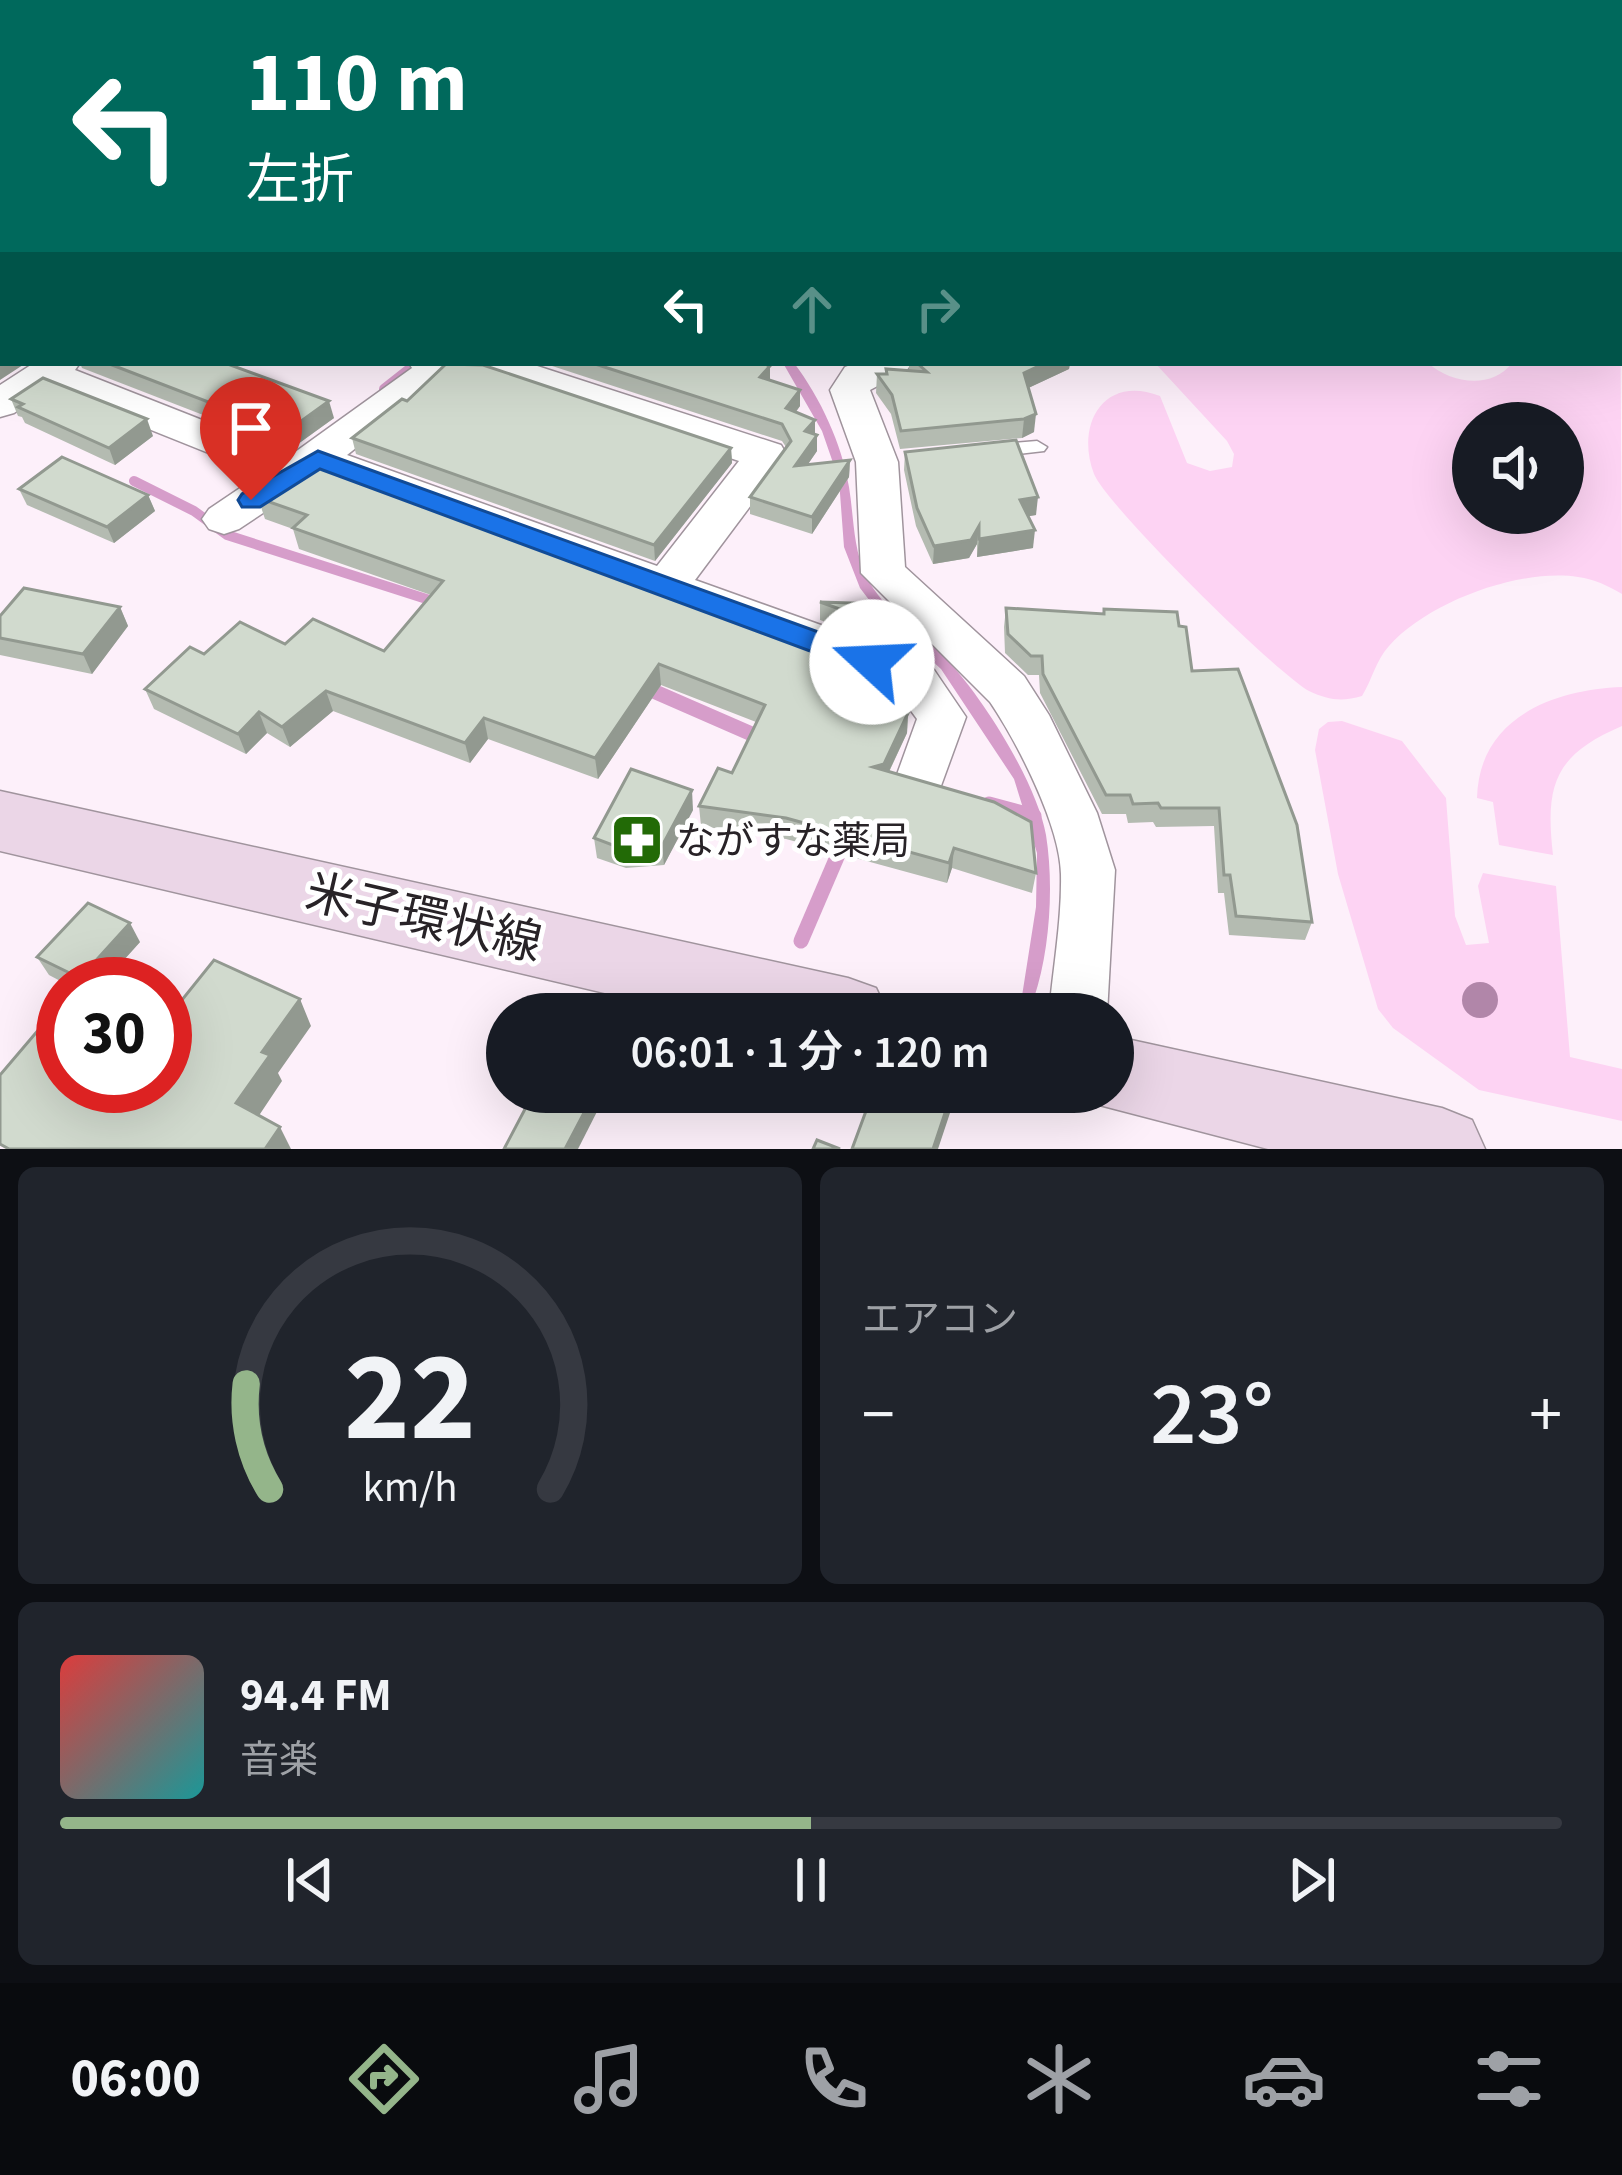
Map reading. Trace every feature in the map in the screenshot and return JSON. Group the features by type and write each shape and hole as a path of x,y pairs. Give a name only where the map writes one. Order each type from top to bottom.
{"main road":[{"name":"米子環状線","path":"0,821 756,993"},
{"path":"1134,1079 1442,1149"}],"street":[{"path":"0,404 51,366 306,465 667,586 913,677 942,717 920,780"},
{"path":"224,519 429,374 430,366"},
{"path":"497,366 766,455 667,586"},
{"path":"884,366 859,376 850,389 889,460 883,573 1007,689 1025,715 1079,831 1088,893 1080,993"}],"lane":[{"path":"968,453 1037,447"}],"shaded area":[{"path":"785,366 796,366 804,376 835,438 866,576 893,611 962,677 1007,743 1041,814 1050,875 1049,918 1035,993 1022,993 1036,907 1037,853 1014,779 941,669 879,613 860,588 844,547 839,480 822,431"},
{"path":"1158,366 1432,366 1459,379 1494,377 1509,366 1621,366 1622,594 1590,579 1555,576 1476,592 1406,630 1385,652 1362,696 1355,698 1335,699 1309,691 1263,654 1128,519 1094,474 1089,455 1088,438 1099,408 1123,392 1140,391 1160,396 1187,463 1210,471 1232,467 1234,454 1227,441"},
{"path":"1622,687 1622,726 1581,749 1559,775 1551,809 1553,855 1499,845 1493,802 1477,798 1481,770 1505,729 1546,702"},
{"path":"1342,721 1402,741 1446,798 1455,916 1466,945 1489,943 1478,886 1483,873 1556,886 1570,1057 1622,1069 1622,1121 1479,1090 1393,1028 1378,1009 1338,874 1315,750 1319,729 1328,722"}],"building":[{"path":"115,366 233,366 329,401 286,432"},
{"path":"444,366 486,366 731,448 654,545 352,438 402,399 407,401"},
{"path":"601,366 770,366 760,377 800,390 786,408 815,420 805,431 817,435 795,466 850,460 812,517 750,497 791,441 782,424"},
{"path":"920,366 1039,366 1024,373 1036,414 901,431 892,395 877,374 887,374 886,369 927,372"},
{"path":"43,378 147,419 109,448 18,407 23,404 11,399"},
{"path":"1016,440 1038,497 1020,500 1035,530 979,539 979,526 971,540 934,546 917,508 905,452"},
{"path":"62,457 148,495 107,527 19,489"},
{"path":"315,459 894,673 879,703 908,713 884,764 873,767 994,802 1031,822 1036,873 954,848 949,863 786,818 699,806 718,768 732,773 765,705 659,664 595,758 484,718 465,743 326,691 282,727 259,712 238,734 145,689 190,647 204,654 240,622 285,644 313,619 384,651 443,581 293,528 307,515 258,498"},
{"path":"24,588 120,607 83,654 0,638 0,616"},
{"path":"820,602 882,604 915,636"},
{"path":"1006,608 1104,614 1104,609 1177,612 1179,626 1186,627 1192,671 1238,669 1297,825 1312,922 1236,916 1230,875 1224,875 1219,808 1161,808 1158,803 1133,804 1130,795 1106,795 1043,674 1042,656 1031,656 1008,634"},
{"path":"631,769 692,790 662,846 623,849 594,838"},
{"path":"88,903 130,923 99,957 37,957"},
{"path":"214,960 300,999 262,1052 270,1055 236,1103 280,1127 265,1149 9,1149 0,1144 0,1075 36,1033 36,1113 192,1113 192,988"},
{"path":"523,1113 584,1113 565,1149 504,1149"},
{"path":"865,1113 945,1113 933,1149 852,1149"},
{"path":"817,1140 840,1149 813,1149"}],"waterway":[{"path":"384,389 413,366"},
{"path":"134,481 194,511 227,535 442,604"},
{"path":"644,687 763,739"},
{"path":"989,804 1034,816"},
{"path":"801,941 843,843"}],"place":[{"name":"ながすな薬局","path":"637,840"}],"route":[{"path":"251,500 318,459 872,662"}]}
